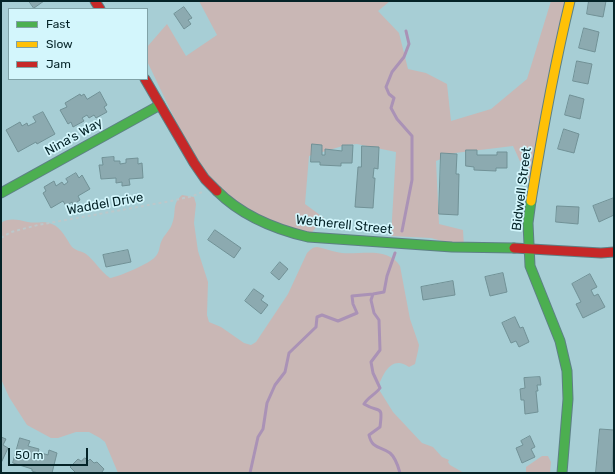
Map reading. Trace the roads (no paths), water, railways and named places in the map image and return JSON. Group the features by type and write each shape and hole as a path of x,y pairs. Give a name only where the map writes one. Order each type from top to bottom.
{"street":[{"name":"Bidwell Street","path":"562,473 568,400 567,371 560,341 530,266 528,223 541,141 561,38 570,1"},
{"name":"Wetherell Street","path":"146,80 194,163 210,184 243,212 261,222 286,232 308,237 452,247 529,248 601,253 614,252"},
{"name":"Nina's Way","path":"1,192 160,105"}],"waterway":[{"path":"402,231 412,180 412,136 397,119 391,108 394,98 389,94 386,87 392,72 404,57 409,44 406,31"},
{"path":"250,473 258,437 263,429 267,403 275,385 285,372 289,353 316,327 317,317 322,315 338,321 357,313 353,304 352,296 384,292 387,276 395,253"},
{"path":"373,294 371,300 374,313 379,320 380,350 371,362 373,373 380,388 364,404 379,410 381,415 380,427 369,435 370,440 374,445 390,453 394,457 400,473"}]}
